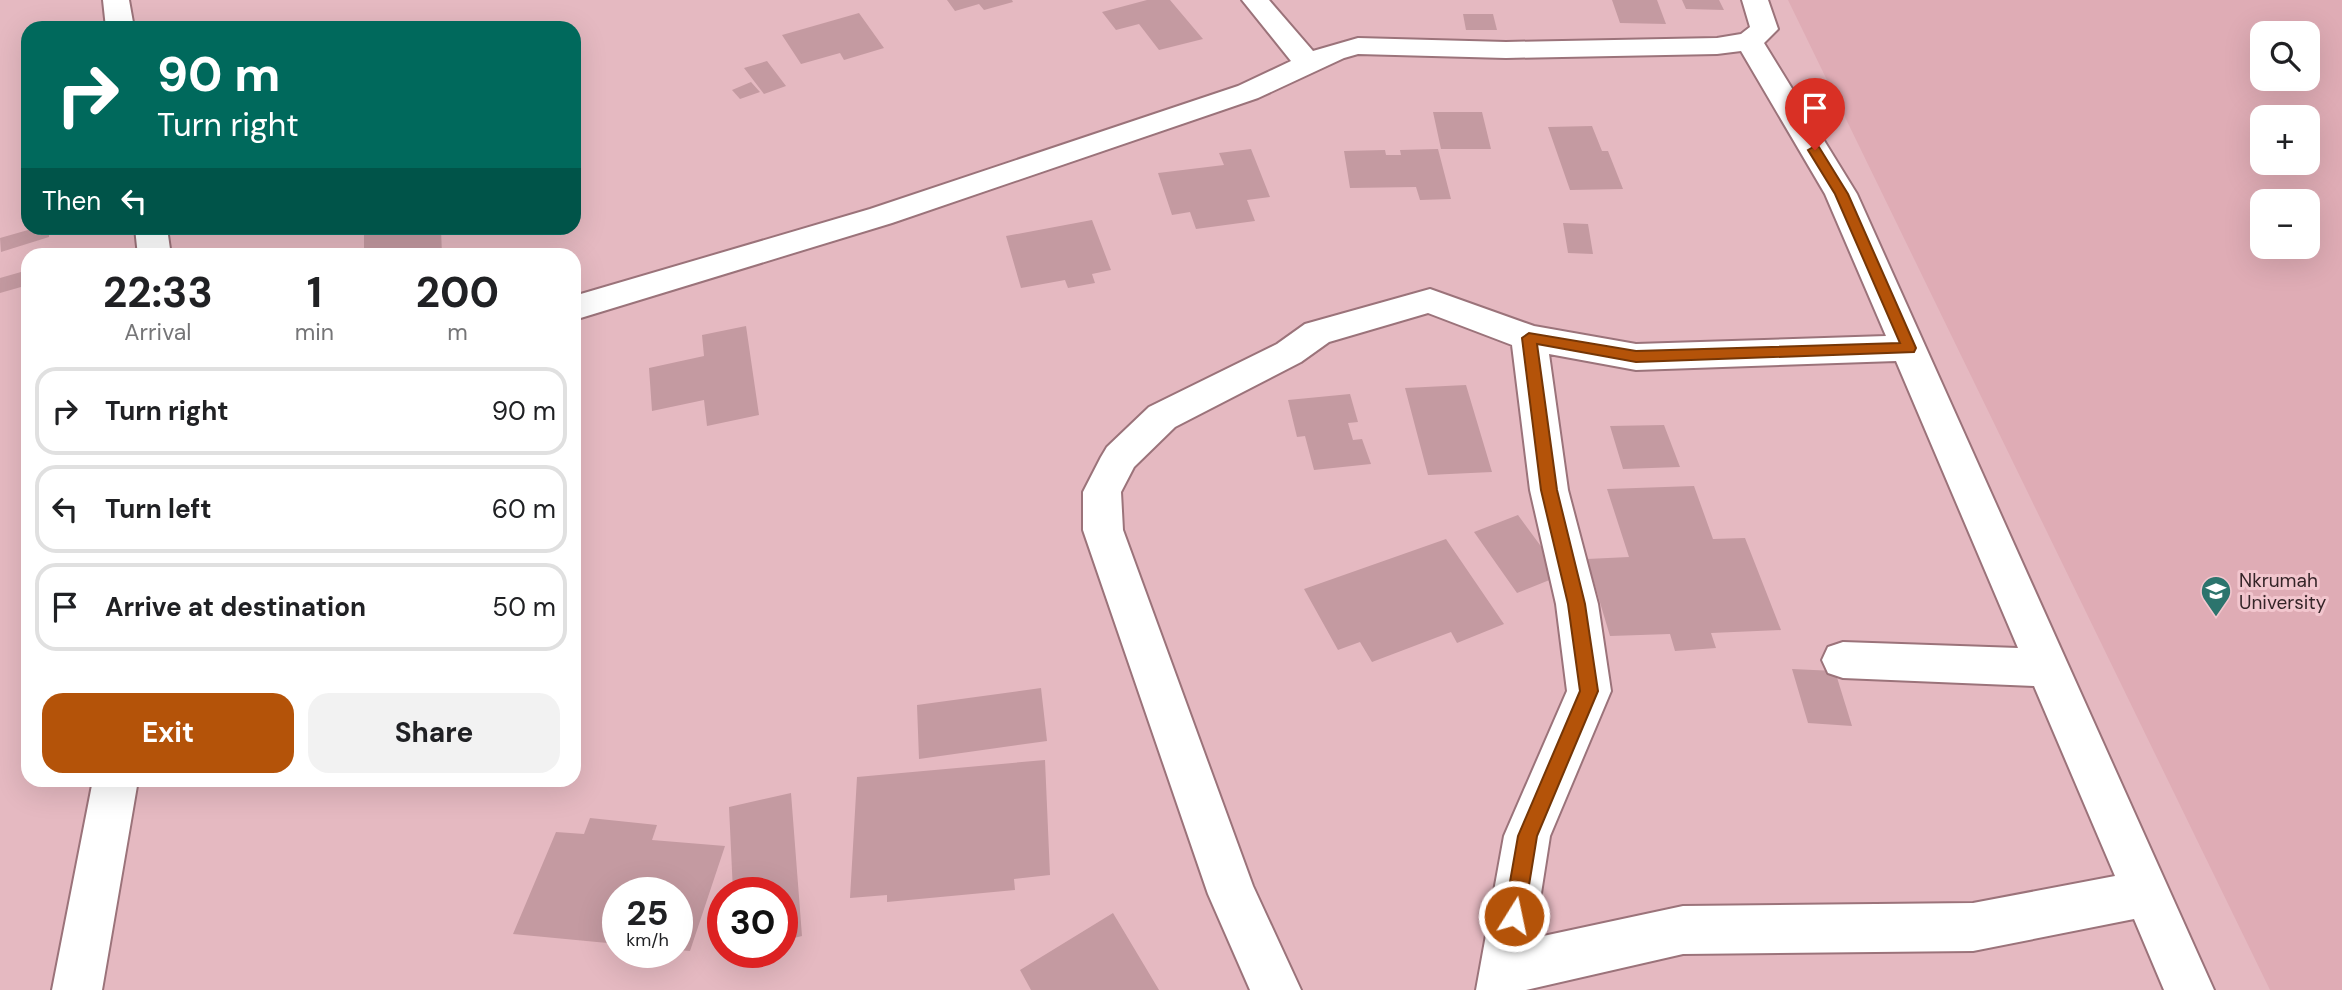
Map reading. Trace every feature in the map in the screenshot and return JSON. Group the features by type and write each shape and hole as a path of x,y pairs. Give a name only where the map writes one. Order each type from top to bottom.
{"street":[{"path":"116,0 119,21"},
{"path":"1255,0 1310,65"},
{"path":"581,306 881,216 1248,92 1335,51 1358,46 1506,50 1717,46 1749,41 1764,29 1755,0"},
{"path":"1749,41 1841,194 2189,990"},
{"path":"1276,990 1232,894 1103,530 1102,492 1120,457 1162,417 1289,353 1317,333 1430,301 1529,338 1636,357 1909,348"},
{"path":"1529,338 1549,490 1577,604 1589,691 1527,836 1503,979 1682,930 1973,927 2148,893"},
{"path":"1843,660 2049,668"},
{"path":"77,990 115,787"}],"shaded area":[{"name":"Nkrumah University","path":"1788,0 2342,0 2342,990 2270,990"}],"building":[{"path":"947,0 1013,2 984,10 979,4 955,11"},
{"path":"1147,0 1170,0 1203,39 1159,50 1139,24 1116,30 1102,12"},
{"path":"1612,0 1657,0 1666,24 1620,23"},
{"path":"1682,0 1719,0 1724,10 1686,9"},
{"path":"859,13 884,48 844,60 840,53 801,64 782,35"},
{"path":"1463,14 1493,14 1497,30 1466,30"},
{"path":"767,61 786,86 764,94 744,68"},
{"path":"751,82 760,92 740,99 732,90"},
{"path":"1433,112 1482,112 1491,149 1441,149"},
{"path":"1592,126 1602,151 1608,151 1623,189 1570,190 1548,127"},
{"path":"1251,149 1270,197 1247,200 1255,221 1196,229 1190,212 1172,215 1158,173 1224,165 1219,153"},
{"path":"1438,149 1451,199 1420,200 1416,187 1350,188 1344,151 1385,150 1386,155 1401,155 1400,150"},
{"path":"1092,220 1111,270 1092,274 1095,283 1068,288 1065,280 1021,288 1006,236"},
{"path":"1563,223 1588,224 1593,254 1568,253"},
{"path":"21,232 21,235 49,235 1,252 0,238"},
{"path":"364,235 441,235 442,248 364,248"},
{"path":"21,272 21,287 0,293 0,278"},
{"path":"746,326 759,415 707,426 704,400 652,411 649,368 704,356 702,335"},
{"path":"1466,385 1492,472 1428,475 1405,388"},
{"path":"1350,394 1358,422 1348,423 1353,440 1362,439 1371,464 1314,470 1305,436 1297,437 1288,400"},
{"path":"1664,425 1680,467 1623,469 1610,426"},
{"path":"1694,486 1713,539 1745,538 1781,630 1711,633 1716,648 1675,651 1670,634 1610,636 1587,559 1629,557 1607,489"},
{"path":"1518,515 1562,575 1517,593 1474,532"},
{"path":"1446,539 1504,624 1457,643 1451,632 1372,662 1360,642 1338,650 1304,589"},
{"path":"1792,669 1835,671 1852,726 1808,723"},
{"path":"1041,688 1047,741 919,759 917,705"},
{"path":"1045,760 1050,875 1014,879 1015,890 887,902 887,895 850,898 857,777"},
{"path":"791,793 797,877 732,877 729,807"},
{"path":"590,818 657,825 652,840 725,846 715,877 707,877 707,900 693,942 693,877 602,877 602,942 513,934 556,832 584,834"},
{"path":"798,884 802,936 798,937"},
{"path":"1113,913 1159,990 1031,990 1020,970"}],"place":[{"name":"Nkrumah University","path":"2216,618"}],"route":[{"path":"1514,916 1527,836 1589,691 1577,604 1549,490 1529,338 1636,357 1909,348 1841,194 1815,150"}]}
